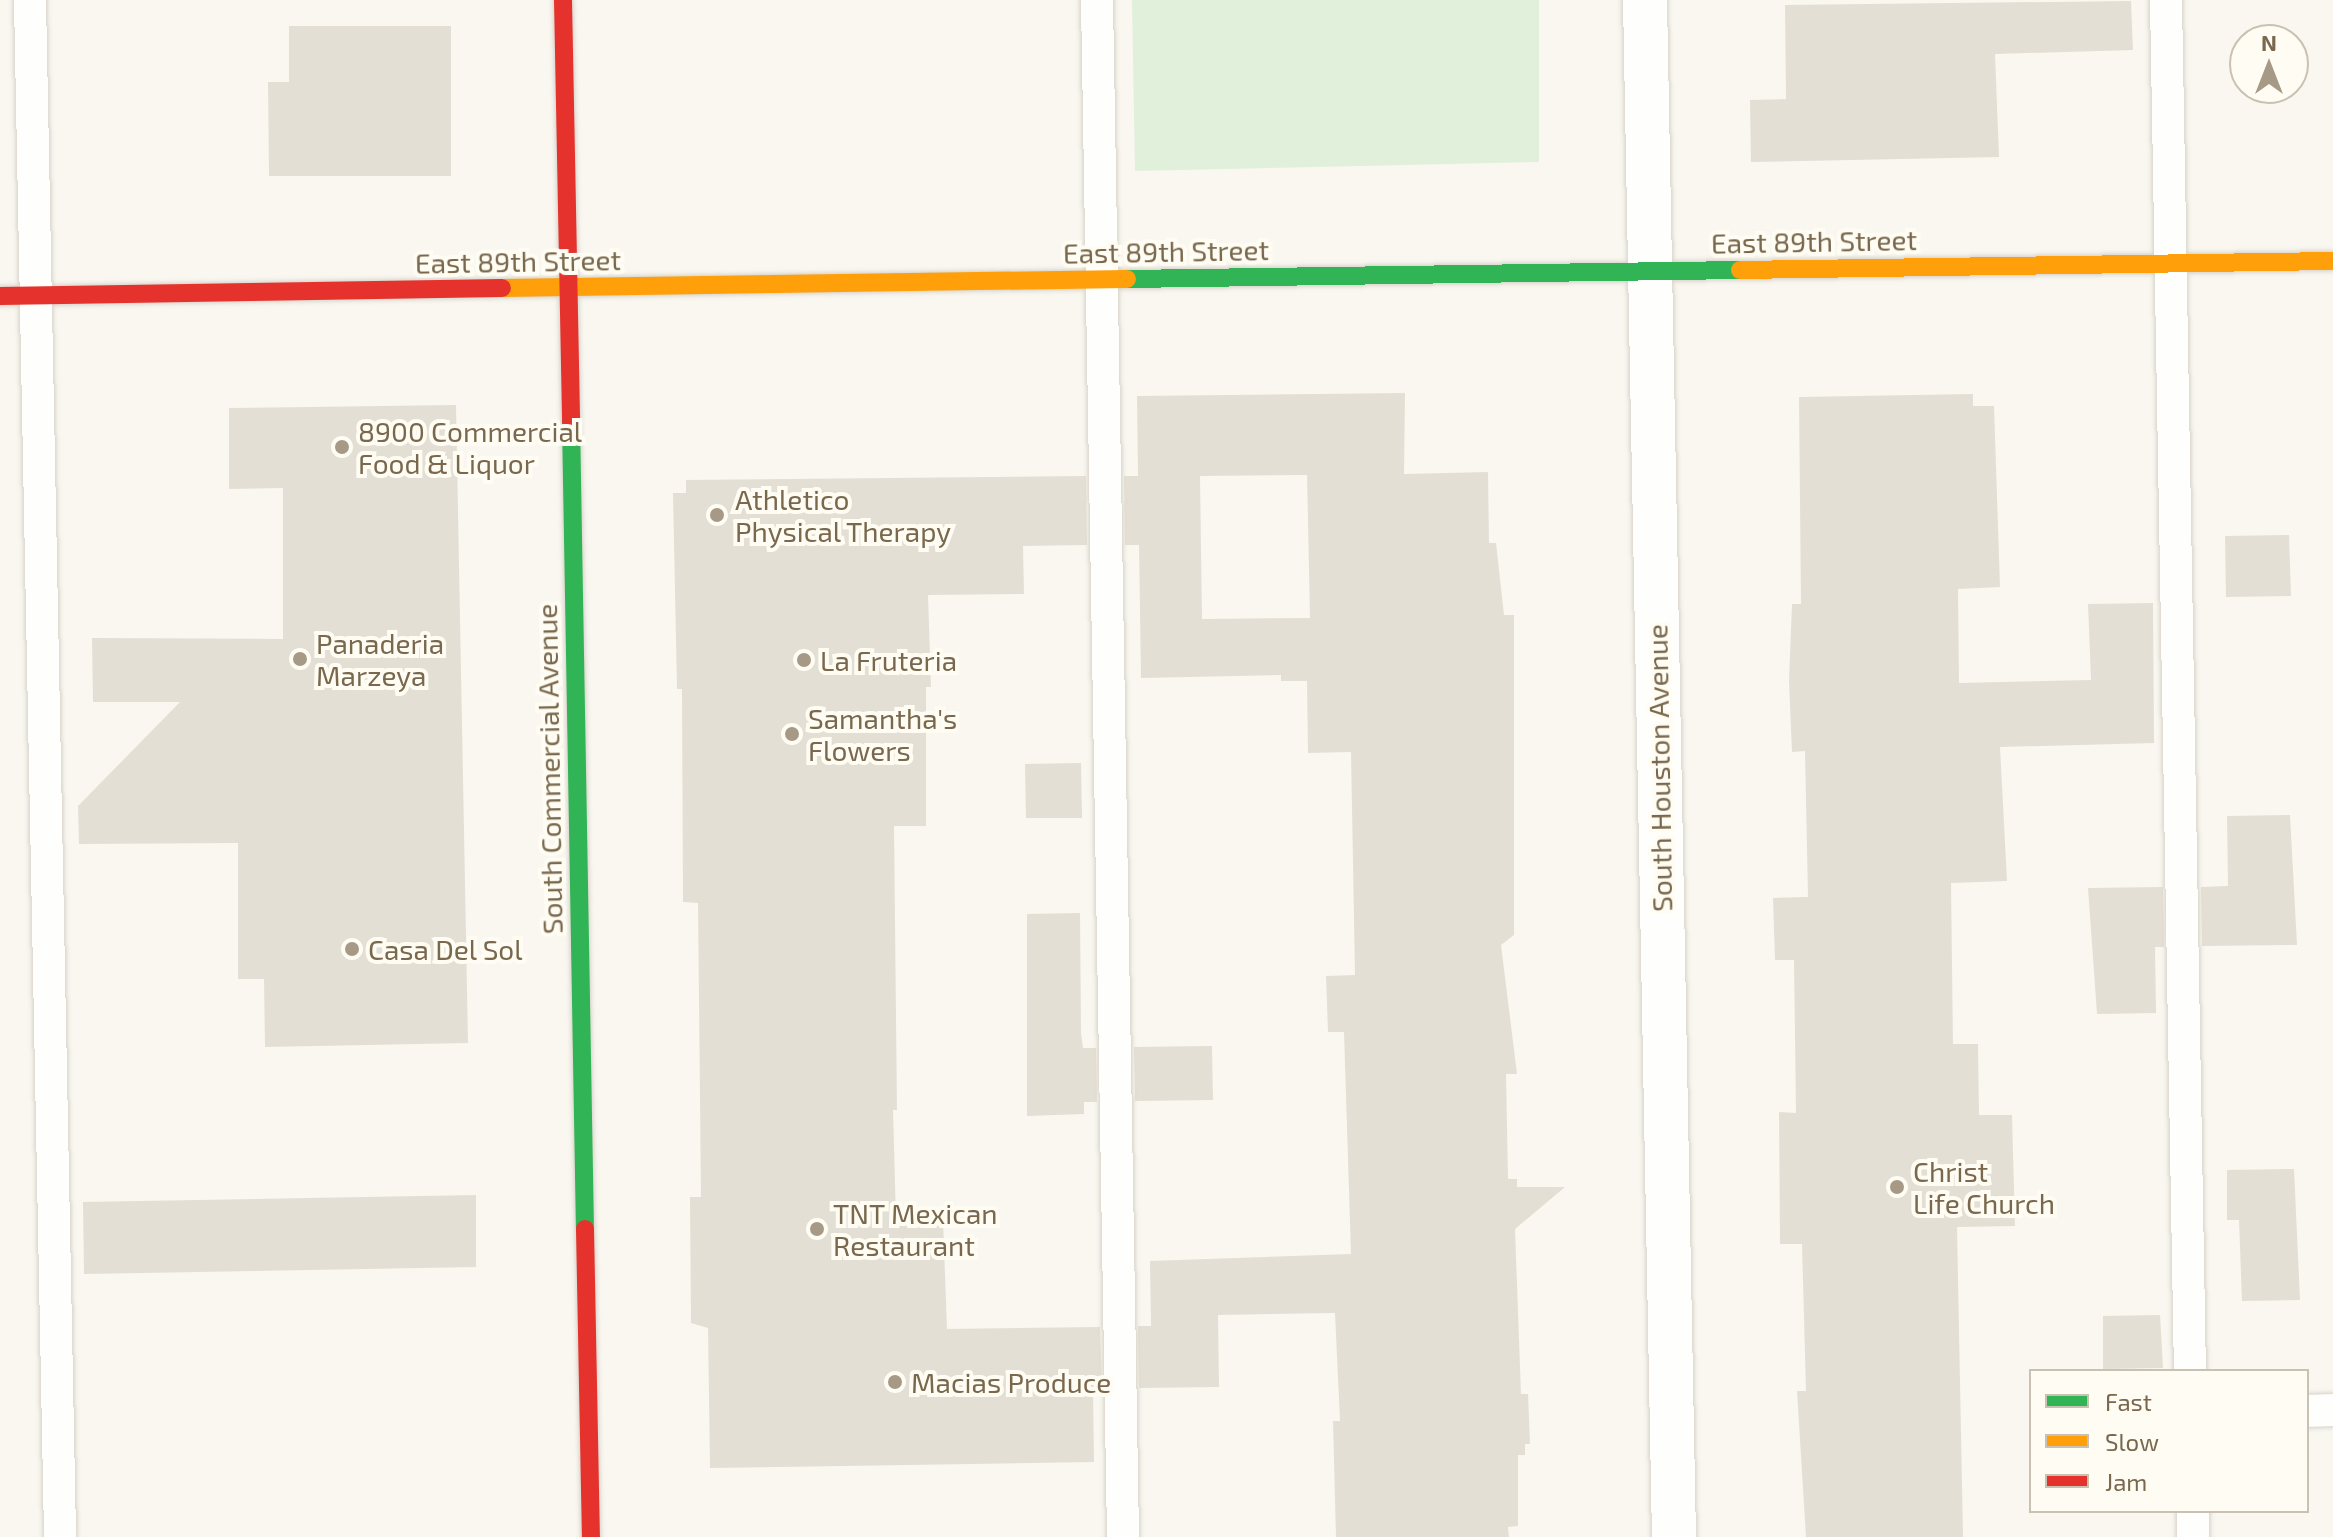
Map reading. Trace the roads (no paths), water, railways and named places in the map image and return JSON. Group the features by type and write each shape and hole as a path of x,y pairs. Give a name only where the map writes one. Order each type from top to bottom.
{"street":[{"name":"South Commercial Avenue","path":"563,0 591,1537"},
{"name":"South Houston Avenue","path":"1645,0 1674,1537"},
{"name":"East 89th Street","path":"0,296 2333,261"}],"lane":[{"path":"30,0 60,1537"},
{"path":"1097,0 1123,1537"},
{"path":"2166,0 2190,1369"},
{"path":"2309,1411 2333,1410"},
{"path":"2193,1513 2193,1537"}],"place":[{"name":"8900 Commercial Food & Liquor","path":"342,447"},
{"name":"Athletico Physical Therapy","path":"717,515"},
{"name":"Panaderia Marzeya","path":"300,659"},
{"name":"La Fruteria","path":"804,660"},
{"name":"Samantha's Flowers","path":"792,734"},
{"name":"Casa Del Sol","path":"352,949"},
{"name":"Christ Life Church","path":"1897,1187"},
{"name":"TNT Mexican Restaurant","path":"817,1229"},
{"name":"Macias Produce","path":"895,1382"}]}
